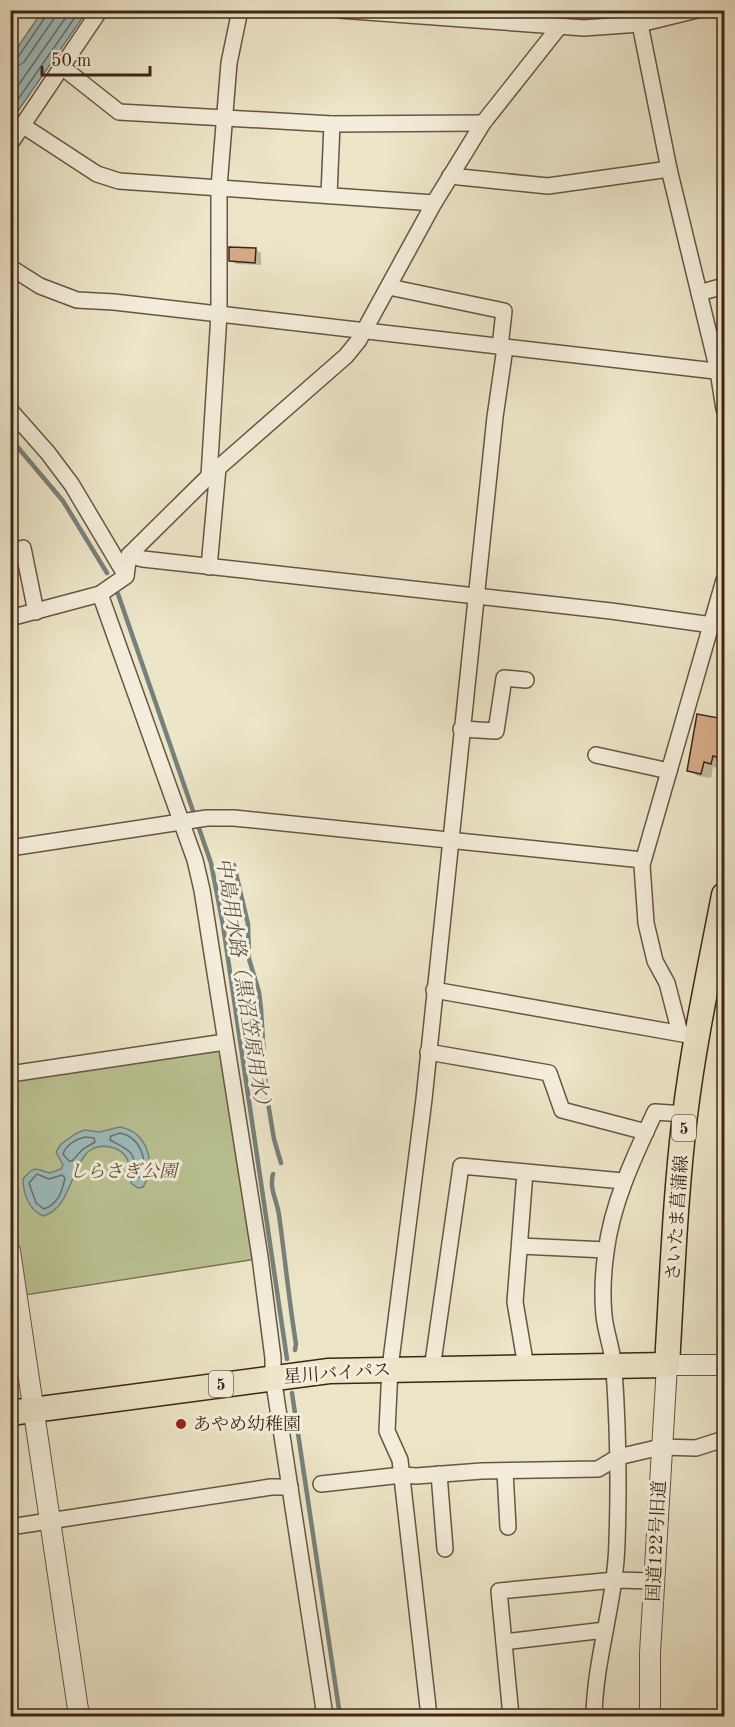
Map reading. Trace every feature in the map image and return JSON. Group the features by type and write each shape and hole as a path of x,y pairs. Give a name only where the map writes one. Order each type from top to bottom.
{"main road":[{"name":"さいたま菖蒲線","path":"666,1365 689,1035 717,976 724,895"},
{"name":"星川バイパス","path":"10,1413 329,1371 390,1368 666,1365"}],"street":[{"path":"10,144 100,10"},
{"path":"209,567 219,314 219,187 229,63 240,10"},
{"path":"339,10 478,16 559,27 584,28 640,24 697,10"},
{"path":"640,24 669,169 721,372 724,409"},
{"path":"10,618 103,592 124,577 129,555 214,472 346,356 359,340 434,203 483,123 559,27"},
{"path":"62,67 119,112 332,124 483,123"},
{"path":"329,195 332,124"},
{"path":"22,125 98,174 119,181 434,203"},
{"path":"450,176 548,186 669,169"},
{"path":"10,267 40,286 77,300 114,302 721,372"},
{"path":"699,293 724,286"},
{"path":"389,287 504,310 503,348 428,1052 390,1368 387,1431 400,1460 429,1716"},
{"path":"10,410 48,453 72,485 124,577"},
{"path":"23,548 36,612"},
{"path":"129,555 142,560 716,624"},
{"path":"689,1035 667,982 655,961 646,923 642,865 716,624 724,580"},
{"path":"103,592 184,822 202,890 260,1257 273,1358 273,1377 326,1716"},
{"path":"461,729 496,731 504,678 526,680"},
{"path":"596,755 669,771"},
{"path":"10,848 207,818 234,818 643,860"},
{"path":"434,990 689,1035"},
{"path":"10,1074 225,1042"},
{"path":"428,1052 549,1073 562,1110 645,1132"},
{"path":"594,1716 605,1630 615,1580 617,1544 618,1457 614,1366 604,1316 603,1286 606,1250 623,1181 655,1112 685,1114"},
{"path":"432,1369 461,1166 623,1181"},
{"path":"525,1172 515,1302 526,1367"},
{"path":"520,1246 606,1250"},
{"path":"10,1251 79,1716"},
{"path":"666,1365 724,1365"},
{"name":"国道122号旧道","path":"650,1716 650,1653 666,1365"},
{"path":"321,1484 402,1475 598,1469 618,1457 661,1447 696,1448 724,1439"},
{"path":"505,1472 508,1527"},
{"path":"439,1474 445,1549"},
{"path":"10,1527 271,1487 290,1487"},
{"path":"511,1716 500,1591 615,1580 654,1581"},
{"path":"504,1642 605,1630"}],"green space":[{"name":"しらさぎ公園","path":"217,1048 221,1052 253,1258 25,1295 11,1202 10,1078"}],"water":[{"path":"43,10 87,11 11,121 11,57"},
{"path":"120,1127 137,1135 147,1151 149,1169 143,1187 138,1188 131,1183 128,1162 123,1153 114,1148 99,1146 89,1151 81,1161 63,1199 55,1210 43,1216 34,1210 23,1184 23,1179 30,1172 35,1169 50,1173 61,1169 63,1165 56,1152 61,1144 77,1133 85,1130 99,1132"}],"building":[{"path":"229,247 256,248 255,263 229,261"},
{"path":"697,714 724,719 724,759 713,756 711,764 704,762 701,774 687,771"}],"waterway":[{"name":"中島用水路（黒沼笠原用水）","path":"10,438 63,501 107,573"},
{"name":"中島用水路（黒沼笠原用水）","path":"118,594 211,863 223,925 287,1359"},
{"path":"234,865 248,924 249,959 259,992 266,1091 274,1139 281,1163"},
{"path":"273,1174 272,1185 279,1215 295,1350"},
{"name":"中島用水路（黒沼笠原用水）","path":"292,1393 340,1716"}],"place":[{"name":"あやめ幼稚園","path":"181,1424"}]}
